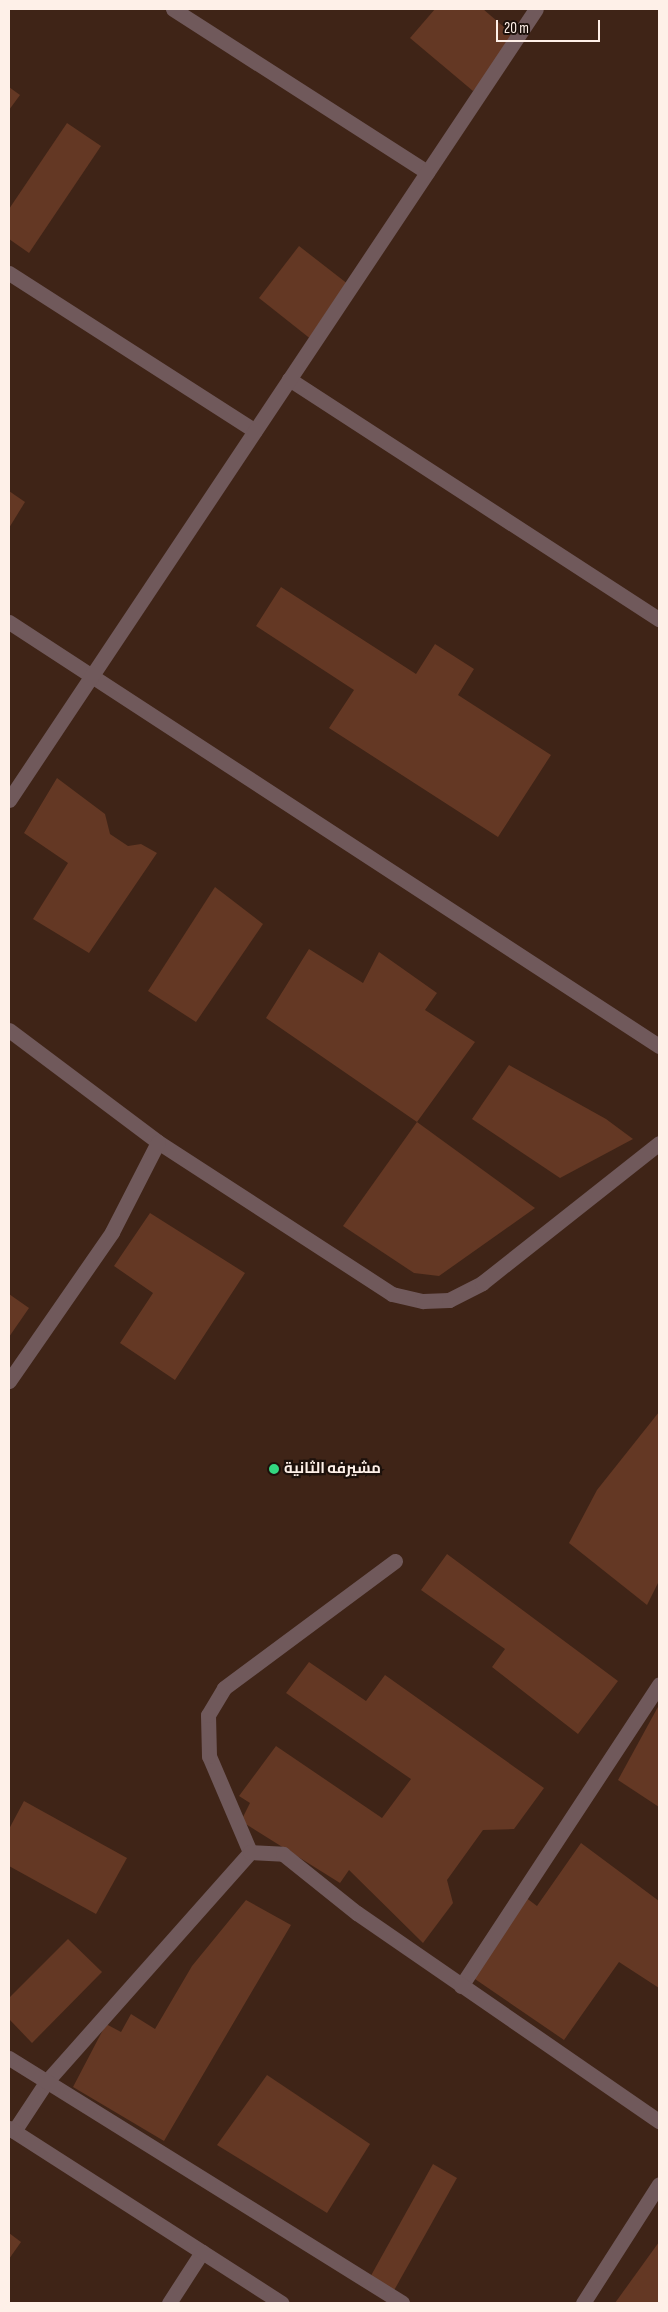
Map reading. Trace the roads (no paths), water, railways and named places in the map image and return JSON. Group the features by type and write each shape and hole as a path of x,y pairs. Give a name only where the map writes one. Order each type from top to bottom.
{"street":[{"path":"173,9 427,172"},
{"path":"9,800 536,9"},
{"path":"9,273 255,431"},
{"path":"289,379 659,619"},
{"path":"9,622 659,1046"},
{"path":"9,1030 158,1142 392,1294 423,1301 448,1300 482,1283 659,1143"},
{"path":"9,1381 112,1232 158,1142"},
{"path":"250,1852 209,1756 208,1716 224,1688 395,1560"},
{"path":"461,1986 659,1684"},
{"path":"250,1852 283,1854 461,1986 659,2121"},
{"path":"250,1852 46,2081 11,2129 282,2303"},
{"path":"9,2058 402,2303"},
{"path":"583,2303 659,2184"},
{"path":"169,2303 202,2252"}],"place":[{"name":"مشيرفه الثانية","path":"274,1469"}]}
